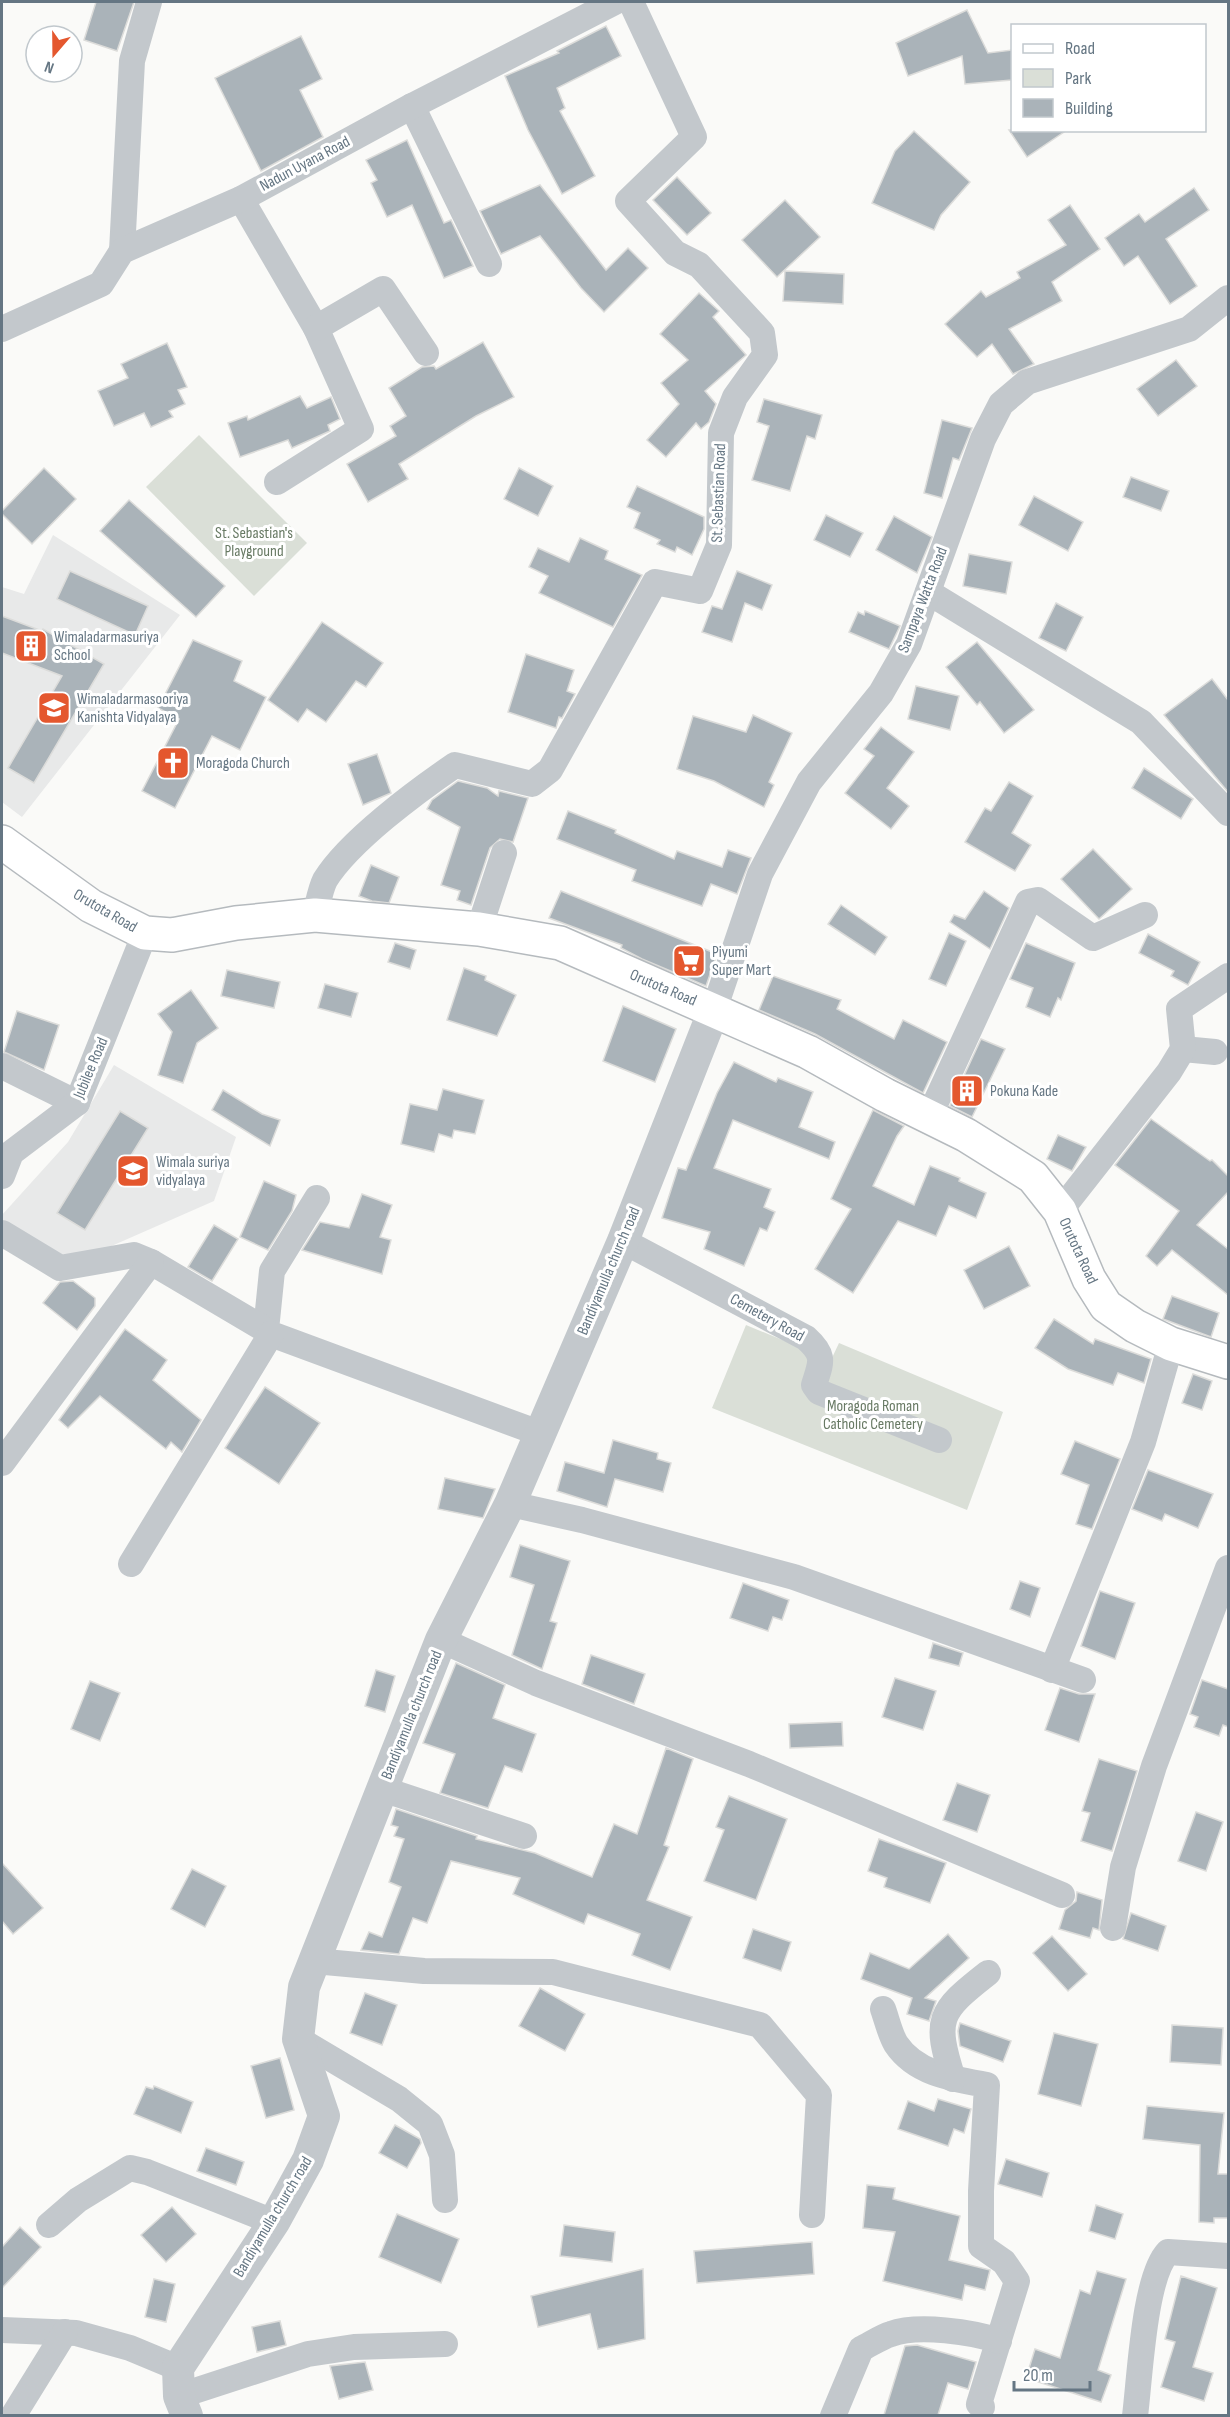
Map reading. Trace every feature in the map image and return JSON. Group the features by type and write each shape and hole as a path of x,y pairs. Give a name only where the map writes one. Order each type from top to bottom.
{"main road":[{"name":"Orutota Road","path":"2,842 91,906 145,933 172,935 236,923 315,915 479,928 560,944 808,1052 966,1135 1033,1177 1060,1211 1089,1279 1106,1306 1135,1326 1172,1344 1228,1362"}],"street":[{"path":"2,329 101,284 122,251 132,61 149,2"},
{"name":"Nadun Uyana Road","path":"122,251 241,199 412,106 615,2"},
{"name":"St. Sebastian Road","path":"315,915 324,883 342,856 428,783 455,765 532,784 550,770 655,582 700,591 719,545 721,433 735,397 765,355 762,333 699,265 675,253 628,201 694,137 631,2"},
{"path":"412,106 489,264"},
{"path":"241,199 316,328 361,429 277,482"},
{"path":"316,328 383,289 426,353"},
{"name":"Sampaya Watta Road","path":"714,1010 760,874 808,782 881,693 909,644 983,439 1001,404 1027,382 1189,329 1228,298"},
{"path":"928,592 1141,722 1228,813"},
{"path":"479,928 504,853"},
{"path":"928,1117 1028,902 1038,900 1093,938 1145,915"},
{"name":"Jubilee Road","path":"2,1176 11,1153 77,1103 145,933"},
{"path":"1060,1211 1170,1072 1183,1049 1179,1009 1228,976"},
{"name":"Bandiyamulla church road","path":"181,2393 308,2160 324,2116 298,2039 304,1987 441,1640 510,1504 623,1241 714,1010"},
{"path":"1183,1049 1215,1052"},
{"path":"2,1066 77,1103"},
{"path":"131,1564 268,1332 272,1271 316,1198"},
{"path":"2,1233 60,1268 134,1255 151,1262 268,1332 539,1433"},
{"name":"Cemetery Road","path":"623,1241 806,1338 818,1349 822,1361 814,1385 819,1392 939,1440"},
{"path":"2,1463 151,1262"},
{"path":"1052,1670 1143,1442 1172,1344"},
{"path":"510,1504 582,1520 794,1577 1083,1680"},
{"path":"1113,1928 1122,1867 1154,1766 1228,1568"},
{"path":"441,1640 536,1683 749,1764 1062,1895"},
{"path":"382,1789 524,1836"},
{"path":"315,1961 424,1971 553,1972 760,2025 819,2095 812,2215"},
{"path":"953,2079 942,2044 941,2024 958,1996 988,1973"},
{"path":"883,2009 896,2044 919,2067 953,2079 987,2085 981,2191 981,2246 1004,2262 1017,2281 979,2404 982,2407"},
{"path":"298,2039 399,2099 429,2124 442,2155 445,2200"},
{"path":"49,2225 78,2200 130,2168 147,2172 274,2222"},
{"path":"1135,2415 1152,2286 1159,2261 1168,2252 1228,2256"},
{"path":"2,2330 65,2332 130,2348 181,2393 308,2354 354,2348 445,2344"},
{"path":"833,2415 861,2349 893,2333 937,2330 976,2333 999,2341"},
{"path":"13,2415 65,2332"}],"shaded area":[{"name":"Wimaladarmasooriya Kanishta Vidyalaya","path":"53,535 180,615 22,817 2,802 2,587 24,594"},
{"name":"Wimala suriya vidyalaya","path":"114,1065 236,1137 214,1201 66,1266 2,1230 2,1215 68,1142"}],"green space":[{"name":"St. Sebastian's Playground","path":"199,435 307,543 254,596 146,487"},
{"name":"Moragoda Roman Catholic Cemetery","path":"746,1325 831,1360 839,1343 1003,1412 967,1510 712,1408"}],"building":[{"path":"96,2 134,2 117,51 84,40"},
{"path":"967,10 988,53 1011,50 1011,80 965,84 962,56 908,76 896,43"},
{"path":"606,26 621,56 557,88 565,108 560,111 595,176 562,194 528,130 505,76 559,53 557,51"},
{"path":"301,36 322,79 300,90 323,137 261,171 215,78"},
{"path":"1009,130 1011,132 1064,132 1027,157"},
{"path":"914,131 970,182 941,215 934,230 872,203 895,151"},
{"path":"407,140 444,223 451,220 473,266 444,278 412,205 387,217 371,183 377,180 366,160"},
{"path":"677,177 711,213 687,235 653,200"},
{"path":"540,185 606,270 628,248 648,268 604,312 581,288 540,236 501,254 480,211"},
{"path":"1194,188 1209,210 1166,239 1197,286 1170,304 1138,256 1124,266 1105,238 1139,214 1145,222"},
{"path":"785,200 820,237 777,277 742,240"},
{"path":"1070,205 1100,249 1052,282 1062,301 1009,329 1034,364 1013,374 992,344 977,357 945,324 981,291 986,297 1020,278 1017,272 1066,245 1048,220"},
{"path":"785,271 844,274 843,304 783,301"},
{"path":"699,293 719,311 713,317 746,355 705,391 716,404 709,422 701,429 696,423 666,457 647,440 679,404 661,383 688,360 660,334"},
{"path":"483,342 514,397 476,416 399,464 408,479 368,502 347,464 396,436 390,426 406,416 389,388 422,367 434,366 436,369"},
{"path":"167,343 187,387 178,390 185,404 169,411 173,417 151,427 144,413 114,426 98,391 128,378 121,364"},
{"path":"1176,360 1197,386 1158,416 1137,389"},
{"path":"300,396 307,408 331,397 340,419 328,425 330,431 292,448 288,440 240,457 228,423 247,416 248,420"},
{"path":"764,399 822,415 815,439 807,436 790,491 752,480 769,426 757,422"},
{"path":"942,420 972,428 959,460 953,458 942,498 924,493"},
{"path":"44,468 76,499 32,544 2,514 2,511"},
{"path":"519,468 553,486 538,516 504,499"},
{"path":"1131,477 1169,491 1161,511 1123,497"},
{"path":"637,486 704,517 704,529 692,555 677,547 675,552 657,544 660,540 634,528 640,513 627,507"},
{"path":"1034,496 1083,522 1068,551 1019,525"},
{"path":"129,500 225,586 196,617 100,531"},
{"path":"826,515 863,533 850,557 814,540"},
{"path":"894,516 932,537 917,573 876,550"},
{"path":"580,538 608,551 605,559 642,575 613,627 539,593 548,576 529,567 538,548 569,562"},
{"path":"969,554 1012,562 1006,594 963,586"},
{"path":"70,571 148,606 135,635 57,599"},
{"path":"737,571 772,585 762,610 745,603 732,642 702,632 712,606 722,609"},
{"path":"1056,603 1083,617 1066,651 1039,638"},
{"path":"865,611 900,626 889,649 849,632 858,612 864,615"},
{"path":"2,616 42,631 43,629 104,664 34,783 8,768 62,676 2,653"},
{"path":"322,622 383,663 366,687 356,681 326,722 307,709 298,722 268,700"},
{"path":"193,640 242,661 234,681 266,697 240,750 212,736 175,808 142,791 179,719 158,708"},
{"path":"977,642 1034,710 1004,733 980,702 977,705 946,667"},
{"path":"526,654 574,670 567,691 575,694 562,718 559,717 556,728 508,712"},
{"path":"1212,679 1228,700 1228,792 1164,715"},
{"path":"916,686 959,696 950,730 908,719"},
{"path":"753,715 792,733 769,782 774,785 764,807 714,781 677,769 693,716 746,732"},
{"path":"881,727 914,752 887,788 909,806 891,829 845,793 874,756 864,749"},
{"path":"377,754 391,793 363,805 348,764"},
{"path":"1144,768 1193,799 1181,819 1132,788"},
{"path":"458,781 487,788 498,796 499,791 528,798 513,842 500,839 490,848 471,905 457,900 460,891 441,885 460,827 427,809 432,800"},
{"path":"1009,782 1033,796 1012,833 1031,845 1015,871 965,842 985,808 991,811"},
{"path":"568,811 616,830 615,833 674,859 677,851 722,867 728,850 751,858 737,894 711,884 702,906 632,881 636,870 557,839"},
{"path":"1093,849 1132,889 1099,919 1061,879"},
{"path":"371,865 399,877 389,903 372,901 359,896"},
{"path":"561,891 717,954 706,986 642,959 621,948 622,945 549,918"},
{"path":"984,891 1009,908 990,949 950,922 954,915 965,919"},
{"path":"841,905 887,937 875,955 828,924"},
{"path":"949,933 966,941 946,986 929,979"},
{"path":"1148,934 1200,962 1188,985 1171,976 1174,971 1139,953"},
{"path":"395,943 416,950 410,969 388,962"},
{"path":"1026,943 1075,963 1061,1000 1058,998 1050,1017 1026,1007 1033,988 1010,979"},
{"path":"464,968 486,976 485,980 516,995 497,1036 447,1020"},
{"path":"227,970 280,982 274,1008 221,996"},
{"path":"773,976 841,1000 837,1009 894,1039 903,1020 947,1042 923,1093 815,1034 759,1010"},
{"path":"325,984 358,993 351,1017 318,1008"},
{"path":"191,990 218,1028 197,1043 183,1083 158,1075 172,1032 158,1014"},
{"path":"623,1006 676,1029 655,1082 603,1061"},
{"path":"17,1011 59,1025 44,1070 4,1052"},
{"name":"Pokuna Kade","path":"981,1039 1005,1049 972,1117 950,1106"},
{"path":"734,1062 776,1082 778,1078 813,1092 799,1127 835,1142 829,1159 733,1120 714,1168 771,1189 764,1207 775,1212 767,1231 760,1228 744,1266 704,1249 710,1232 662,1218 678,1168 686,1170 717,1093"},
{"path":"443,1089 484,1100 475,1134 454,1130 452,1138 439,1134 434,1152 401,1144 410,1104 437,1110"},
{"path":"223,1090 262,1114 280,1120 270,1146 212,1110"},
{"path":"873,1110 904,1126 873,1186 914,1205 930,1166 960,1178 959,1181 986,1193 976,1218 949,1206 936,1236 898,1221 853,1293 815,1269 851,1209 831,1199"},
{"path":"120,1111 148,1128 85,1230 57,1213"},
{"path":"1151,1119 1210,1161 1212,1160 1228,1176 1228,1192 1197,1225 1228,1249 1228,1295 1172,1250 1157,1266 1146,1256 1179,1211 1115,1165"},
{"path":"1058,1135 1086,1147 1072,1171 1047,1159"},
{"path":"264,1181 296,1195 292,1211 268,1250 240,1237"},
{"path":"362,1194 392,1205 380,1237 391,1240 382,1274 302,1250 320,1222 349,1228"},
{"path":"214,1225 238,1239 212,1281 188,1267"},
{"path":"1009,1246 1030,1286 984,1309 964,1270"},
{"path":"73,1281 95,1298 95,1306 77,1330 43,1303 60,1282"},
{"path":"1172,1296 1219,1313 1211,1337 1163,1319"},
{"path":"1054,1319 1093,1344 1095,1339 1151,1359 1144,1383 1118,1373 1113,1385 1068,1369 1035,1348"},
{"path":"125,1329 167,1360 153,1380 201,1420 182,1452 171,1442 166,1449 100,1396 68,1428 59,1420"},
{"path":"1193,1374 1212,1381 1202,1410 1182,1403"},
{"path":"265,1387 320,1423 279,1484 225,1448"},
{"path":"613,1440 658,1453 657,1459 671,1463 663,1492 615,1479 607,1507 557,1491 565,1462 604,1473"},
{"path":"1075,1441 1120,1459 1092,1529 1076,1524 1089,1485 1061,1474"},
{"path":"1148,1470 1213,1494 1198,1528 1165,1514 1162,1521 1132,1509"},
{"path":"445,1478 495,1489 483,1518 438,1509"},
{"path":"520,1545 570,1561 550,1621 557,1623 542,1669 512,1655 534,1585 510,1577"},
{"path":"1020,1581 1040,1588 1030,1617 1010,1609"},
{"path":"743,1583 789,1600 782,1620 773,1617 768,1631 730,1618"},
{"path":"1100,1591 1135,1603 1115,1659 1081,1646"},
{"path":"933,1643 963,1653 959,1666 929,1658"},
{"path":"591,1655 645,1674 634,1704 582,1684"},
{"path":"456,1663 505,1685 493,1718 536,1734 522,1772 505,1766 488,1808 440,1793 455,1754 423,1743"},
{"path":"376,1670 395,1676 385,1712 365,1706"},
{"path":"895,1678 936,1691 923,1730 882,1717"},
{"path":"1202,1680 1228,1689 1228,1727 1223,1725 1219,1736 1194,1727 1198,1717 1190,1714"},
{"path":"90,1681 120,1693 100,1741 71,1729"},
{"path":"1060,1688 1079,1694 1095,1694 1079,1742 1045,1730"},
{"path":"842,1722 843,1746 790,1748 789,1724"},
{"path":"666,1748 693,1759 664,1845 669,1847 647,1900 692,1917 670,1970 632,1955 640,1934 588,1914 584,1924 513,1894 520,1878 451,1861 427,1923 413,1918 399,1954 361,1950 369,1932 382,1937 401,1887 389,1882 404,1839 394,1836 398,1827 391,1825 396,1809 477,1836 476,1839 535,1853 592,1877 614,1824 637,1834"},
{"path":"1099,1759 1137,1771 1112,1851 1081,1841 1090,1813 1082,1811"},
{"path":"957,1783 990,1795 977,1832 943,1820"},
{"path":"729,1796 787,1819 756,1900 704,1881 724,1830 716,1827"},
{"path":"1196,1812 1223,1822 1206,1871 1178,1861"},
{"path":"879,1839 946,1863 930,1903 884,1887 887,1878 868,1871"},
{"path":"2,1863 43,1908 13,1934 2,1921"},
{"path":"192,1869 226,1886 205,1927 171,1909"},
{"path":"1077,1892 1102,1900 1099,1930 1093,1928 1090,1938 1059,1929 1065,1910 1076,1901"},
{"path":"1131,1913 1166,1926 1158,1951 1123,1939"},
{"path":"753,1929 791,1942 781,1971 743,1958"},
{"path":"948,1934 969,1958 925,1998 936,2001 929,2021 907,2014 912,1998 861,1979 870,1953 909,1969"},
{"path":"1052,1936 1087,1974 1068,1991 1033,1953"},
{"path":"540,1988 585,2014 565,2051 519,2026"},
{"path":"365,1993 397,2005 382,2045 350,2033"},
{"path":"960,2023 1011,2041 1003,2062 960,2046 958,2031"},
{"path":"1172,2025 1223,2028 1221,2065 1170,2062"},
{"path":"1054,2033 1098,2044 1081,2106 1038,2094"},
{"path":"280,2058 294,2110 266,2118 251,2066"},
{"path":"154,2086 193,2102 181,2133 134,2114 146,2087 153,2089"},
{"path":"938,2099 971,2109 964,2133 954,2129 948,2146 898,2129 908,2101 934,2111"},
{"path":"1147,2106 1224,2113 1218,2174 1228,2174 1228,2218 1214,2218 1214,2223 1199,2222 1200,2145 1143,2139"},
{"path":"395,2125 420,2139 421,2143 407,2168 379,2153"},
{"path":"206,2148 244,2162 236,2185 197,2171"},
{"path":"1006,2159 1049,2173 1042,2197 998,2184"},
{"path":"867,2185 895,2188 893,2199 960,2216 949,2260 990,2270 985,2290 965,2285 962,2300 883,2281 895,2232 863,2228"},
{"path":"1096,2205 1123,2214 1115,2239 1089,2231"},
{"path":"172,2207 196,2234 166,2262 141,2235"},
{"path":"397,2214 459,2239 441,2283 379,2257"},
{"path":"564,2225 615,2232 612,2262 560,2256"},
{"path":"20,2227 41,2247 2,2288 2,2247"},
{"path":"812,2242 814,2274 697,2283 694,2251"},
{"path":"643,2269 645,2339 598,2349 590,2314 538,2327 531,2296"},
{"path":"1097,2271 1126,2279 1098,2370 1111,2375 1101,2402 1026,2378 1035,2349 1060,2358 1080,2290 1090,2294"},
{"path":"1181,2276 1217,2288 1193,2367 1213,2373 1204,2401 1161,2387 1175,2342 1165,2339"},
{"path":"154,2279 175,2284 166,2322 145,2317"},
{"path":"280,2321 286,2345 257,2352 252,2327"},
{"path":"917,2345 976,2362 968,2389 948,2383 938,2415 884,2415 905,2346"},
{"path":"365,2362 373,2390 339,2399 330,2366"}],"place":[{"name":"Wimaladarmasuriya School","path":"31,646"},
{"name":"Wimaladarmasooriya Kanishta Vidyalaya","path":"54,708"},
{"name":"Moragoda Church","path":"173,763"},
{"name":"Piyumi Super Mart","path":"689,961"},
{"name":"Pokuna Kade","path":"967,1091"},
{"name":"Wimala suriya vidyalaya","path":"133,1171"}]}
